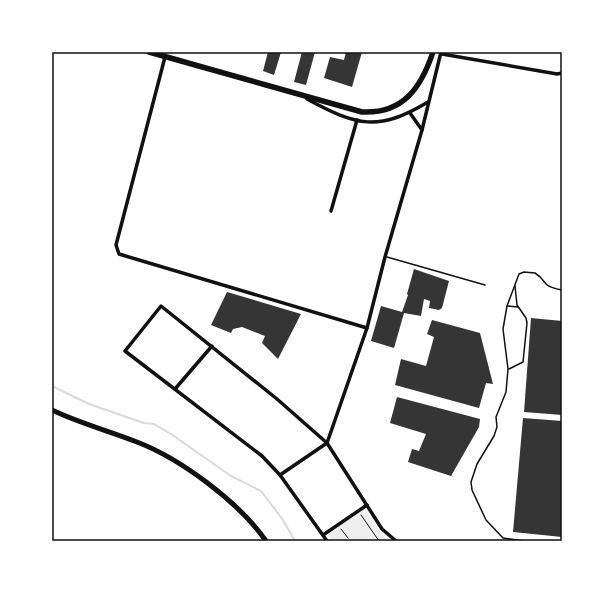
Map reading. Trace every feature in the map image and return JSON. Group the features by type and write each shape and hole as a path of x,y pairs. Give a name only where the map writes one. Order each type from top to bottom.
{"main road":[{"path":"149,52 166,54 362,112 377,113 395,106 413,93 426,73 433,52"},
{"path":"52,410 139,443 174,460 203,480 236,508 258,530 266,541"}],"street":[{"path":"280,475 328,443 368,328 385,257 422,130 428,102 442,53 557,74 562,73"},
{"path":"166,54 116,245 119,254 368,328"},
{"path":"301,95 332,113 372,124 410,113 428,102"},
{"path":"410,113 422,130"},
{"path":"331,211 357,120"},
{"path":"327,541 280,475 262,456 125,352 161,306 277,399 328,443 382,529 396,541"},
{"path":"175,389 212,346"},
{"path":"323,535 367,505"}],"lane":[{"path":"385,257 485,285"},
{"path":"525,541 503,538 486,520 472,490 471,482 477,464 494,436 497,427 496,417 506,392 508,369 503,329 507,306 519,274 524,272 535,273 545,285 562,290"},
{"path":"508,369 524,362 527,320 516,303 515,286"},
{"path":"507,306 518,307"}],"path":[{"path":"359,511 379,541"},
{"path":"338,525 348,538"}],"shaded area":[{"path":"364,509 387,541 332,541 328,534"}],"building":[{"path":"268,52 281,52 274,75 263,71"},
{"path":"302,52 315,52 306,85 294,82"},
{"path":"346,52 362,52 352,87 324,78 330,57 344,60"},
{"path":"414,269 449,281 442,308 439,310 429,308 430,301 424,299 421,316 404,313 394,348 371,341 381,306 402,312 408,295"},
{"path":"227,292 301,314 278,359 262,343 265,336 242,327 233,329 231,333 211,325"},
{"path":"531,318 562,321 562,415 524,412"},
{"path":"432,320 480,333 493,384 486,383 479,408 395,385 401,359 426,366 434,337 427,334"},
{"path":"397,397 480,419 479,427 451,476 408,462 412,449 419,451 426,434 390,423"},
{"path":"523,418 562,421 562,537 513,532"}],"waterway":[{"path":"52,386 89,404 144,423 154,424 171,434 231,476 261,491 283,520 295,541"}]}
